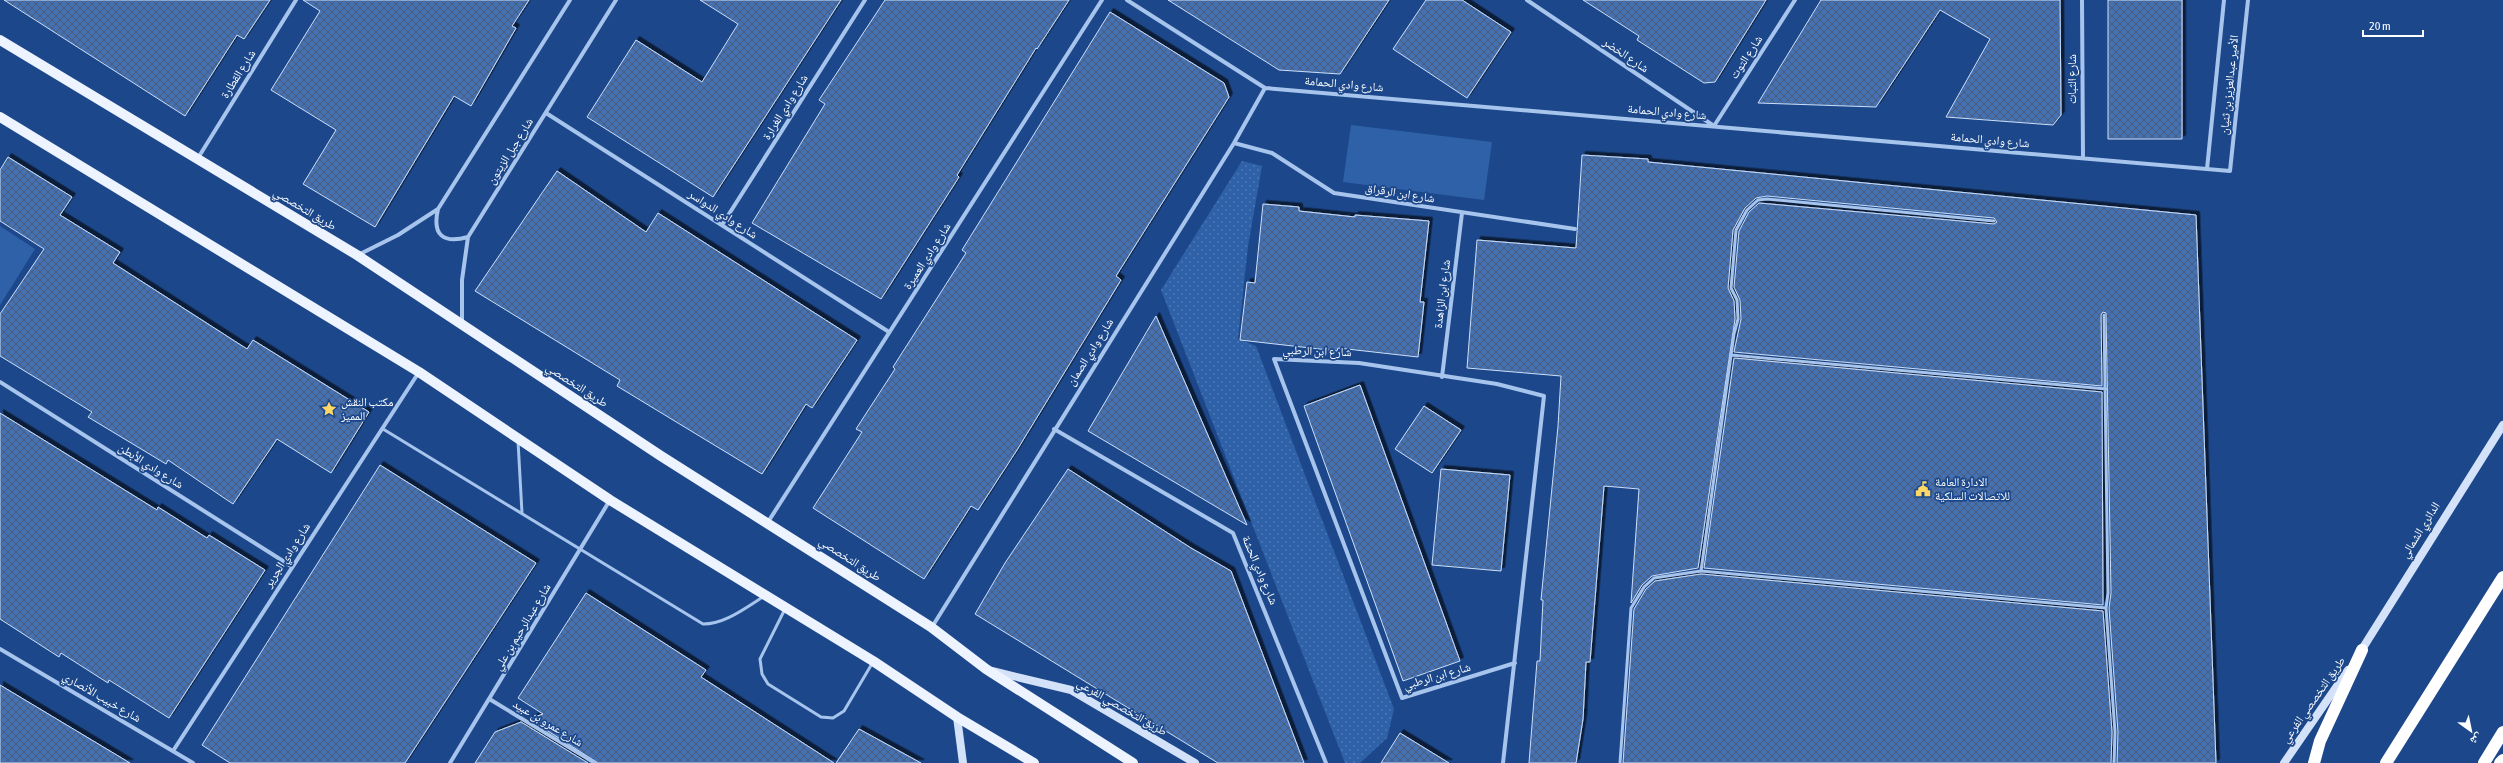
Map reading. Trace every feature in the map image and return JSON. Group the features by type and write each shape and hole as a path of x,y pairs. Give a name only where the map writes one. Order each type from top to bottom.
{"highway":[{"path":"2386,763 2503,577"},
{"path":"2314,763 2320,741 2362,650"},
{"path":"2484,763 2503,732"},
{"path":"2500,763 2503,760"}],"main road":[{"name":"طريق التخصصي","path":"0,40 357,255 661,456 768,522 932,627 986,669 1133,763"},
{"path":"0,118 419,372 610,500 786,607 873,661 957,717 1034,763"},
{"name":"الدائري الشمالي","path":"2362,650 2503,425"},
{"name":"طريق التخصصي الفرعي","path":"2284,763 2362,650"},
{"name":"طريق التخصصي الفرعي","path":"986,669 1071,690 1195,763"},
{"path":"957,717 962,763"}],"street":[{"name":"شارع القطارة","path":"197,159 296,0"},
{"path":"468,237 455,241 447,240 440,234 434,222 438,209 570,0"},
{"name":"شارع جبل الزيتون","path":"462,325 462,280 468,237 616,0"},
{"name":"شارع وادي الغرارة","path":"722,225 865,0"},
{"name":"شارع وادي العميرة","path":"768,522 1102,0"},
{"name":"شارع وادي الحمامة","path":"1127,0 1265,88 2230,171"},
{"name":"شارع الخضر","path":"1527,0 1714,126"},
{"name":"شارع التوت","path":"1714,126 1795,0"},
{"name":"شارع الثبات","path":"2082,0 2083,158"},
{"name":"الأمير عبدالعزيز بن ثنيان","path":"2207,169 2224,0"},
{"name":"الأمير عبدالعزيز بن ثنيان","path":"2230,171 2248,0"},
{"name":"شارع وادي الصمان","path":"932,627 1054,429 1234,143 1265,88"},
{"name":"شارع وادي الدواسر","path":"546,113 889,332"},
{"name":"شارع ابن الرقراق","path":"1234,143 1272,153 1334,193 1575,229"},
{"path":"357,255 398,235 438,209"},
{"name":"شارع ابن الزاهدة","path":"1442,377 1462,213"},
{"name":"شارع ابن الرطبي","path":"1503,763 1515,663 1544,396 1497,384 1442,377 1359,363 1274,360 1402,698 1515,663"},
{"name":"شارع وادي الجرير","path":"173,750 419,372"},
{"name":"شارع وادي الأبطن","path":"0,382 292,566"},
{"name":"شارع وادي الحشة","path":"1054,429 1233,533 1326,763"},
{"name":"شارع عبدالرحيم بن علي","path":"450,763 491,700 610,500"},
{"name":"شارع خبيب الأنصاري","path":"0,649 193,763"},
{"name":"شارع عمرو بن عبيد","path":"491,700 595,763"}],"lane":[{"path":"1701,571 1731,355 1738,319 1737,300 1731,288 1736,230 1747,210 1758,200 1767,199 1994,221"},
{"path":"2104,315 2108,593 2106,608 2115,732 2114,763"},
{"path":"1731,355 2106,389"},
{"path":"383,429 522,513 579,550 703,624 713,624 725,619 766,595"},
{"path":"518,437 522,513"},
{"path":"1620,763 1631,608 1644,587 1654,578 1701,571 2106,608"},
{"path":"786,607 760,659 762,674 768,684 821,717 833,718 844,711 873,661"}],"shaded area":[{"path":"1351,125 1492,142 1484,200 1343,182"},
{"path":"1242,161 1262,166 1248,246 1238,339 1256,346 1394,709 1387,738 1360,763 1345,763 1161,290"},
{"path":"0,226 35,249 0,305"}],"building":[{"path":"4,0 270,0 244,39 237,35 185,116"},
{"path":"303,0 529,0 512,26 516,28 471,106 454,96 375,227 303,184 336,130 271,90 320,11"},
{"path":"700,0 841,0 713,197 587,117 636,40 702,82 738,24"},
{"path":"885,0 1069,0 1037,49 1036,48 957,175 959,177 881,299 752,223 825,104 819,100"},
{"path":"1168,0 1389,0 1340,74 1279,70"},
{"path":"1426,0 1462,0 1511,32 1467,98 1393,49"},
{"path":"1583,0 1766,0 1715,82 1704,83 1637,40 1639,36"},
{"path":"1821,0 2060,0 2061,115 2053,125 1946,117 1990,39 1940,10 1876,107 1758,103"},
{"path":"2108,0 2182,0 2182,139 2108,139"},
{"path":"1110,12 1224,83 1229,97 1116,276 1121,280 1017,450 978,510 971,506 924,579 813,508 862,432 856,429 895,369 893,367 966,253 962,250"},
{"path":"1582,155 1648,159 1648,162 2196,215 2216,763 2117,763 2118,732 2109,608 2111,593 2106,313 2103,312 2101,315 2102,386 1734,352 1741,319 1740,300 1734,287 1739,231 1749,212 1759,203 1994,224 1997,222 1994,218 1767,196 1756,198 1745,208 1733,230 1728,288 1734,301 1735,319 1698,568 1652,576 1642,585 1631,603 1639,489 1604,486 1590,662 1586,662 1583,719 1576,763 1529,763 1537,661 1540,661 1543,600 1541,600 1558,426 1561,376 1467,368 1477,240 1576,248"},
{"path":"8,157 72,197 60,215 120,252 113,263 247,349 253,340 369,412 331,473 277,439 233,504 168,460 166,464 88,417 92,412 0,356 0,314 44,249 0,221 0,170"},
{"path":"557,171 646,232 658,213 857,340 812,408 806,404 762,474 617,386 620,380 475,291"},
{"path":"1263,204 1299,207 1299,211 1355,217 1355,215 1429,221 1420,302 1424,302 1418,357 1338,348 1337,351 1240,340 1247,282 1255,283"},
{"path":"1156,316 1247,525 1088,431"},
{"path":"1734,358 2102,392 2103,605 1704,568"},
{"path":"1360,385 1460,661 1403,681 1304,406"},
{"path":"1424,406 1461,430 1432,473 1395,449"},
{"path":"0,413 157,510 158,507 207,538 209,535 265,570 169,718 109,680 108,683 61,653 59,657 0,619"},
{"path":"380,465 536,563 405,763 230,763 202,745"},
{"path":"1068,469 1191,548 1231,571 1304,763 1218,763 975,614 1005,563"},
{"path":"1441,469 1510,475 1501,571 1432,565"},
{"path":"1701,574 2103,611 2112,732 2111,763 1623,763 1634,609 1646,589 1655,581"},
{"path":"586,593 706,670 701,677 834,763 598,763 529,719 543,714 518,698"},
{"path":"0,685 130,763 0,763"},
{"path":"521,722 588,763 475,763 495,732"},
{"path":"859,729 921,763 836,763"},
{"path":"1400,733 1449,763 1381,763"}],"place":[{"name":"مكتب النقش المميز","path":"329,409"},
{"name":"الادارة العامة للاتصالات السلكية","path":"1923,489"}]}
